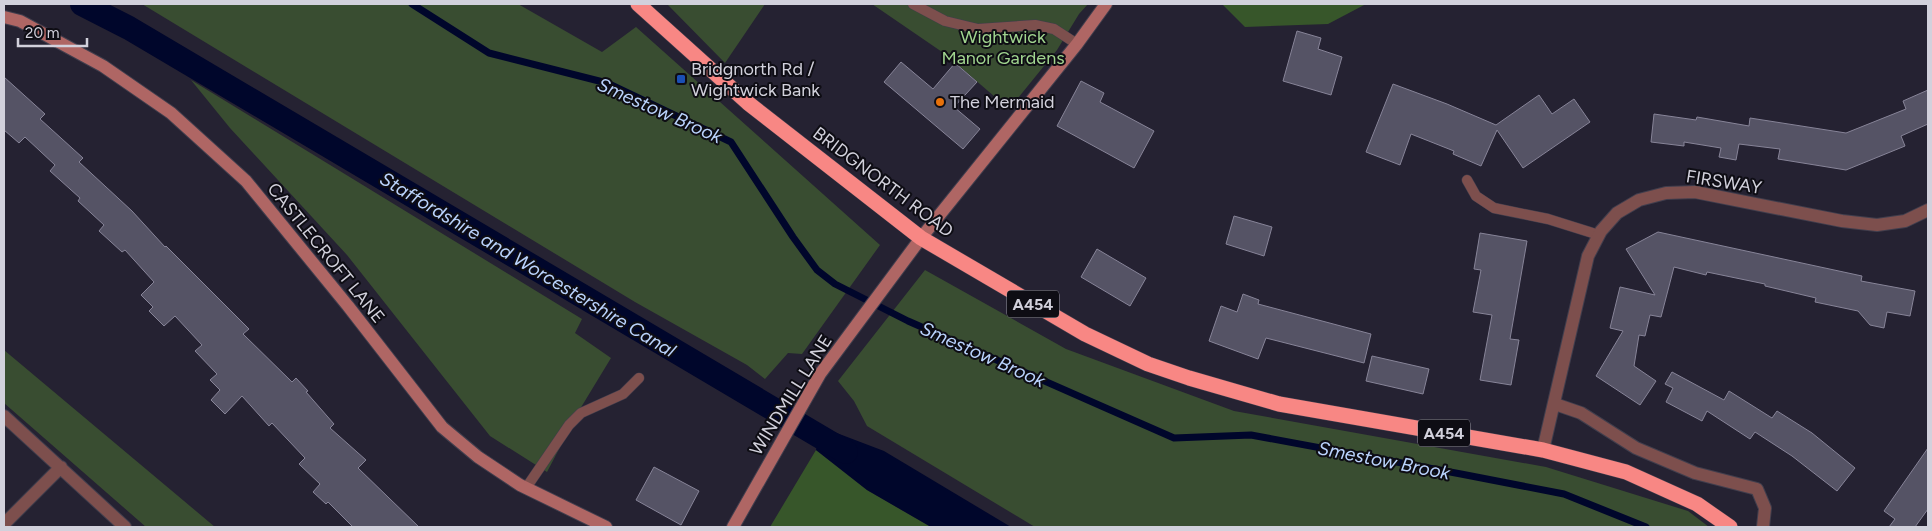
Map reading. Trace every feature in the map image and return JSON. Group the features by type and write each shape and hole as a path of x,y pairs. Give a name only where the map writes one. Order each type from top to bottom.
{"highway":[{"name":"BRIDGNORTH ROAD","path":"638,4 748,103 921,238 1085,334 1148,364 1279,404 1543,450 1626,472 1697,504 1730,527"}],"street":[{"name":"WINDMILL LANE","path":"733,527 820,374 921,238 1077,44 1106,4"},
{"name":"CASTLECROFT LANE","path":"4,17 20,21 103,66 171,113 246,181 348,306 442,427 478,457 526,488 606,527"},
{"name":"FIRSWAY","path":"1543,450 1588,256 1599,236 1617,213 1639,200 1666,193 1695,192 1842,221 1877,225 1905,221 1928,210"},
{"path":"1555,404 1581,414 1636,448 1695,473 1757,489 1765,508 1763,527"},
{"path":"4,416 125,527"},
{"path":"4,524 61,467"}],"lane":[{"path":"913,4 945,21 978,28 1035,25 1054,29 1077,44"},
{"path":"1467,180 1476,196 1494,208 1548,219 1599,236"},
{"path":"526,488 570,425 581,413 623,394 639,378"}],"green space":[{"path":"142,4 518,4 602,52 636,27 880,245 802,354 788,353 765,379 747,365 635,302"},
{"path":"667,4 765,4 725,63"},
{"name":"Wightwick Manor Gardens","path":"872,4 1088,4 1079,14 1057,50 1009,109 945,54"},
{"path":"1222,4 1366,4 1328,24 1245,27"},
{"path":"191,80 582,319 575,333 611,358 580,409 547,472 490,436 347,255 230,128"},
{"path":"925,270 1066,349 1234,411 1546,467 1688,511 1709,527 1035,527 867,426 854,401 838,381"},
{"path":"4,350 215,527 146,527 4,403"},
{"path":"816,450 867,490 931,527 770,527"}],"water":[{"path":"821,427 884,451 1011,527 931,527 867,490 816,450"}],"building":[{"path":"1297,31 1321,38 1318,49 1342,57 1331,95 1283,81"},
{"path":"901,62 933,89 955,63 977,82 954,107 980,129 963,149 884,82"},
{"path":"4,77 45,114 40,119 83,158 79,162 132,211 165,247 249,329 243,334 292,382 296,378 308,391 306,392 334,424 330,428 366,460 358,468 419,527 353,527 328,502 326,504 313,492 320,484 299,464 305,458 272,423 269,426 242,396 225,414 211,400 220,390 210,380 217,374 195,351 202,345 175,316 164,326 149,311 153,307 141,295 154,282 125,250 122,252 99,231 104,225 78,201 80,198 50,171 55,165 25,137 19,143 4,130"},
{"path":"1081,81 1104,93 1100,102 1154,131 1134,168 1057,126"},
{"path":"1393,84 1496,125 1539,95 1552,114 1574,99 1590,122 1523,168 1497,130 1481,166 1453,154 1454,151 1411,134 1400,165 1366,152"},
{"path":"1928,90 1928,124 1901,136 1905,146 1846,170 1778,159 1780,149 1739,144 1736,160 1719,157 1721,148 1684,142 1684,146 1651,142 1654,114 1696,120 1697,117 1749,126 1750,118 1846,133 1906,109 1903,101"},
{"path":"1234,216 1272,227 1264,256 1226,244"},
{"path":"1658,232 1862,276 1861,281 1915,291 1910,316 1887,312 1884,328 1870,325 1858,311 1815,302 1816,298 1765,286 1765,284 1707,272 1706,275 1674,267 1661,317 1650,315 1645,336 1639,335 1634,366 1656,381 1640,405 1596,376 1623,331 1610,328 1620,287 1655,295 1626,249"},
{"path":"1480,233 1527,241 1510,339 1519,340 1511,385 1480,380 1492,315 1473,312 1481,270 1474,269"},
{"path":"1097,249 1146,278 1130,306 1081,277"},
{"path":"1243,294 1259,300 1258,304 1371,334 1364,363 1266,338 1258,359 1209,341 1221,306 1237,312"},
{"path":"1372,356 1429,369 1423,394 1366,381"},
{"path":"1672,372 1724,400 1729,391 1772,418 1777,411 1812,433 1855,468 1837,491 1792,456 1755,432 1750,439 1707,411 1702,421 1666,402 1673,388 1665,384"},
{"path":"1928,448 1928,509 1915,527 1889,527 1895,519 1884,511"},
{"path":"654,467 699,491 681,525 636,500"}],"waterway":[{"name":"Staffordshire and Worcestershire Canal","path":"82,4 129,28 846,452"},
{"name":"Smestow Brook","path":"412,4 489,53 607,83 731,142 793,237 817,270 835,284 908,321 1174,438 1251,435 1461,474 1564,494 1646,527"}],"place":[{"name":"Bridgnorth Rd / Wightwick Bank","path":"681,79"},
{"name":"The Mermaid","path":"940,102"}]}
